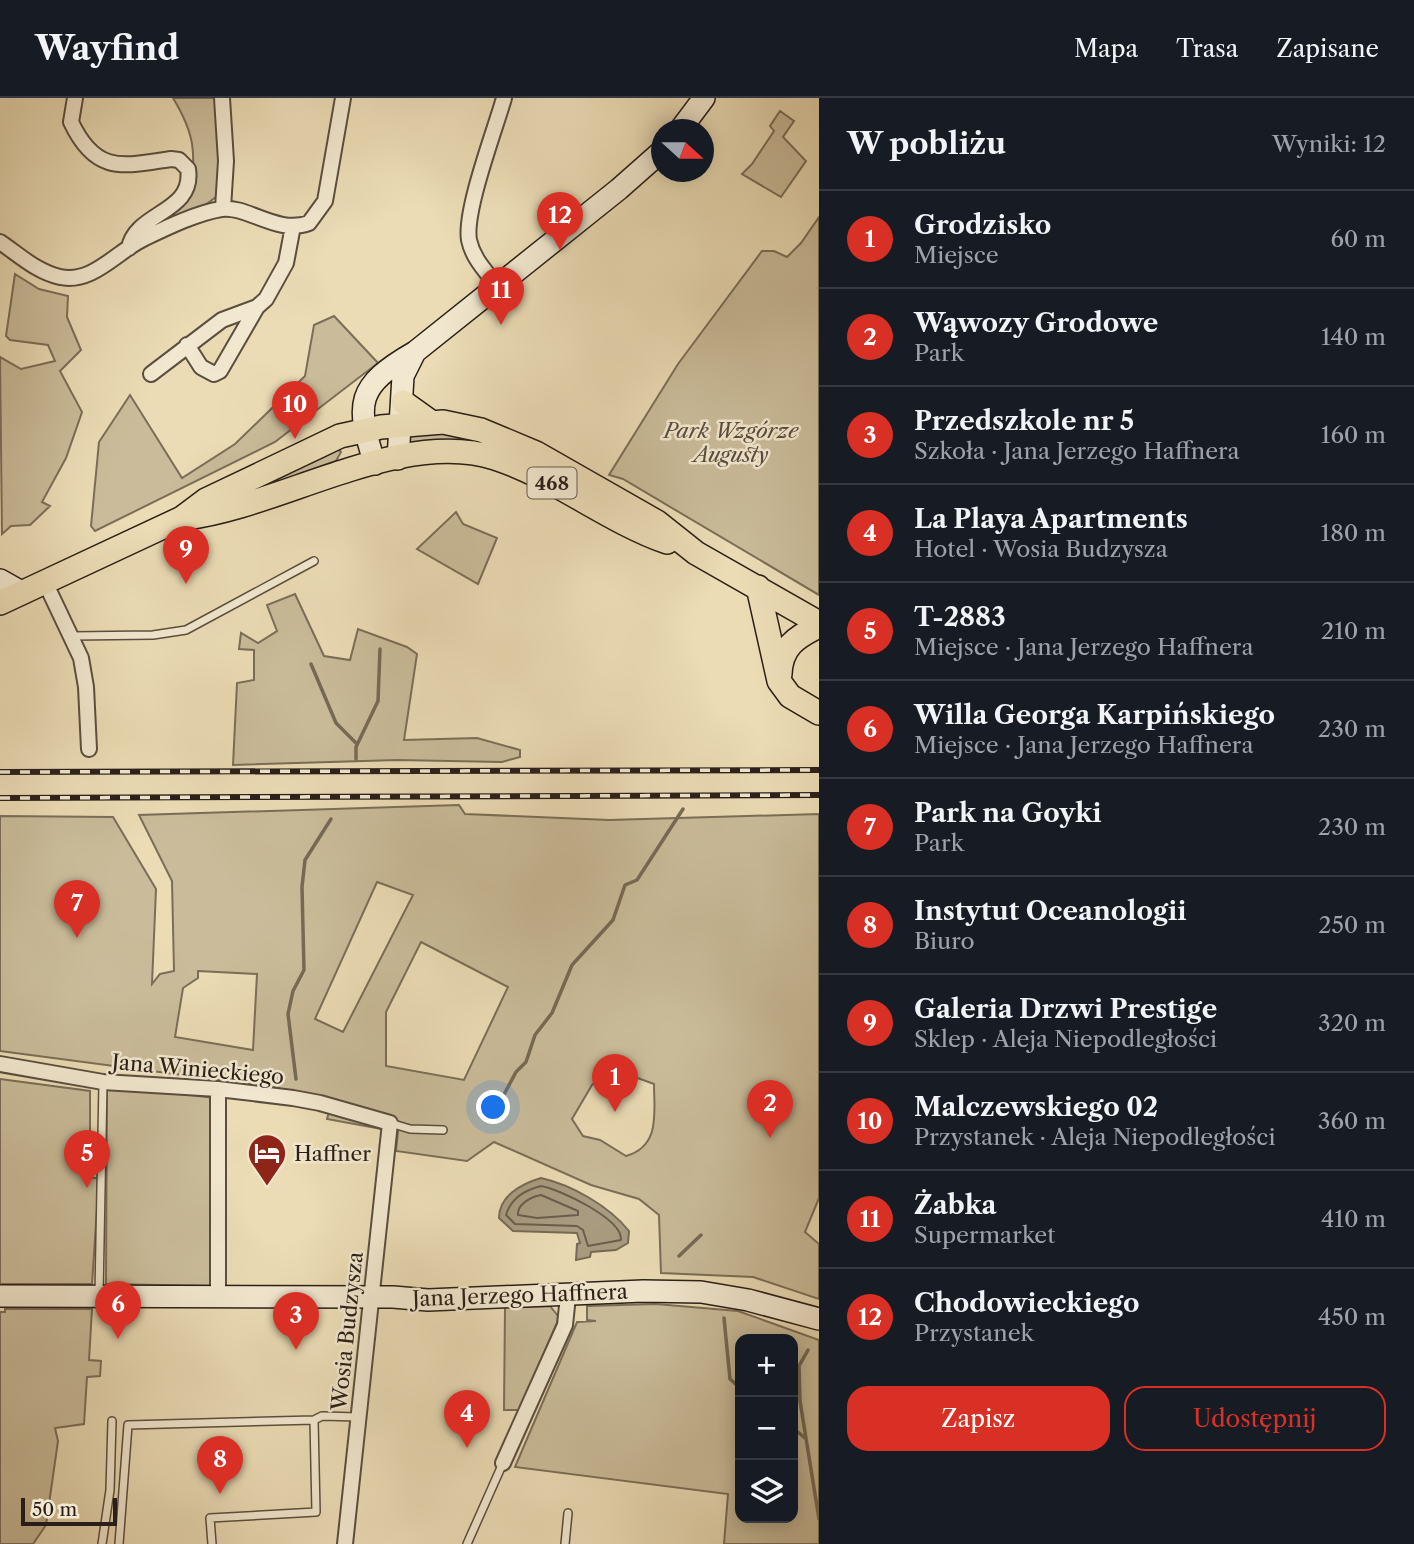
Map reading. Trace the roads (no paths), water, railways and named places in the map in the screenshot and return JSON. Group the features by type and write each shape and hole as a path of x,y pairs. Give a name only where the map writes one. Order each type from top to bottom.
{"main road":[{"name":"468","path":"0,603 182,518 206,500 295,456 403,413 431,422 481,430 536,453 657,522 696,553"},
{"name":"468","path":"182,518 215,514 323,478 398,458 450,451 493,458 541,478 651,537 696,553 819,624"},
{"path":"758,587 779,681 790,696 819,713"},
{"path":"779,681 780,660 789,644 819,624"}],"street":[{"path":"75,98 71,122 81,141 96,155 125,166 179,160 188,169 188,185 183,195 159,217 134,233 129,248"},
{"path":"222,98 226,161 223,208"},
{"path":"0,242 37,269 63,278 82,277 144,238 223,208 293,226 309,223 325,201 343,98"},
{"path":"497,286 475,258 469,234 473,206 504,98"},
{"path":"688,119 704,98"},
{"path":"375,464 361,413 363,400 386,372 415,352 620,189 651,161"},
{"path":"187,345 201,367 214,374 220,372 257,307 281,276 293,226"},
{"path":"151,374 222,320 257,307"},
{"path":"398,458 403,413 403,376 415,352"},
{"path":"0,580 23,593"},
{"path":"45,582 73,636 86,688 89,749"},
{"name":"Jana Winieckiego","path":"0,1063 103,1082 218,1089 320,1103 390,1124"},
{"path":"218,1089 218,1296"},
{"name":"Wosia Budzysza","path":"345,1544 390,1124"},
{"name":"Jana Jerzego Haffnera","path":"0,1296 372,1297 428,1300 643,1291 701,1292 748,1300 819,1319"},
{"path":"503,1463 565,1325 568,1296"}],"lane":[{"path":"73,636 153,635 186,629 314,561"},
{"path":"99,1296 103,1082"},
{"path":"390,1124 410,1129 443,1130"},
{"path":"119,1544 128,1425 314,1420 322,1416 358,1417"},
{"path":"212,1544 210,1518 316,1512 314,1420"},
{"path":"102,1544 110,1490 112,1421"},
{"path":"467,1544 503,1463"},
{"path":"565,1544 568,1513"}],"water":[{"path":"541,1178 577,1191 601,1205 629,1231 628,1243 616,1250 591,1252 590,1257 576,1260 577,1244 580,1243 577,1233 513,1231 499,1218 503,1203 519,1187"}],"waterway":[{"path":"356,759 356,747 378,701 380,649"},
{"path":"311,664 336,723 357,744"},
{"path":"500,1102 516,1072 526,1062 535,1035 552,1013 572,965 613,920 625,885 637,880 683,809"},
{"path":"296,1079 288,1014 293,991 304,970 302,887 305,860 331,819"},
{"path":"679,1256 701,1235"},
{"path":"724,1318 730,1379 735,1384"},
{"path":"808,1350 799,1366 800,1401 819,1519"},
{"path":"798,1432 805,1438"}],"railway":[{"path":"0,772 819,770"},
{"path":"0,798 819,795"}],"place":[{"name":"Chodowieckiego","path":"560,250"},
{"name":"Żabka","path":"501,325"},
{"name":"Malczewskiego 02","path":"295,439"},
{"name":"Galeria Drzwi Prestige","path":"186,584"},
{"name":"Park na Goyki","path":"77,938"},
{"name":"Grodzisko","path":"615,1112"},
{"name":"Wąwozy Grodowe","path":"770,1138"},
{"name":"Haffner","path":"267,1187"},
{"name":"T-2883","path":"87,1188"},
{"name":"Willa Georga Karpińskiego","path":"118,1339"},
{"name":"Przedszkole nr 5","path":"296,1350"},
{"name":"La Playa Apartments","path":"467,1448"},
{"name":"Instytut Oceanologii","path":"220,1494"}],"park label":[{"name":"Park Wzgórze Augusty","path":"731,442"}]}
